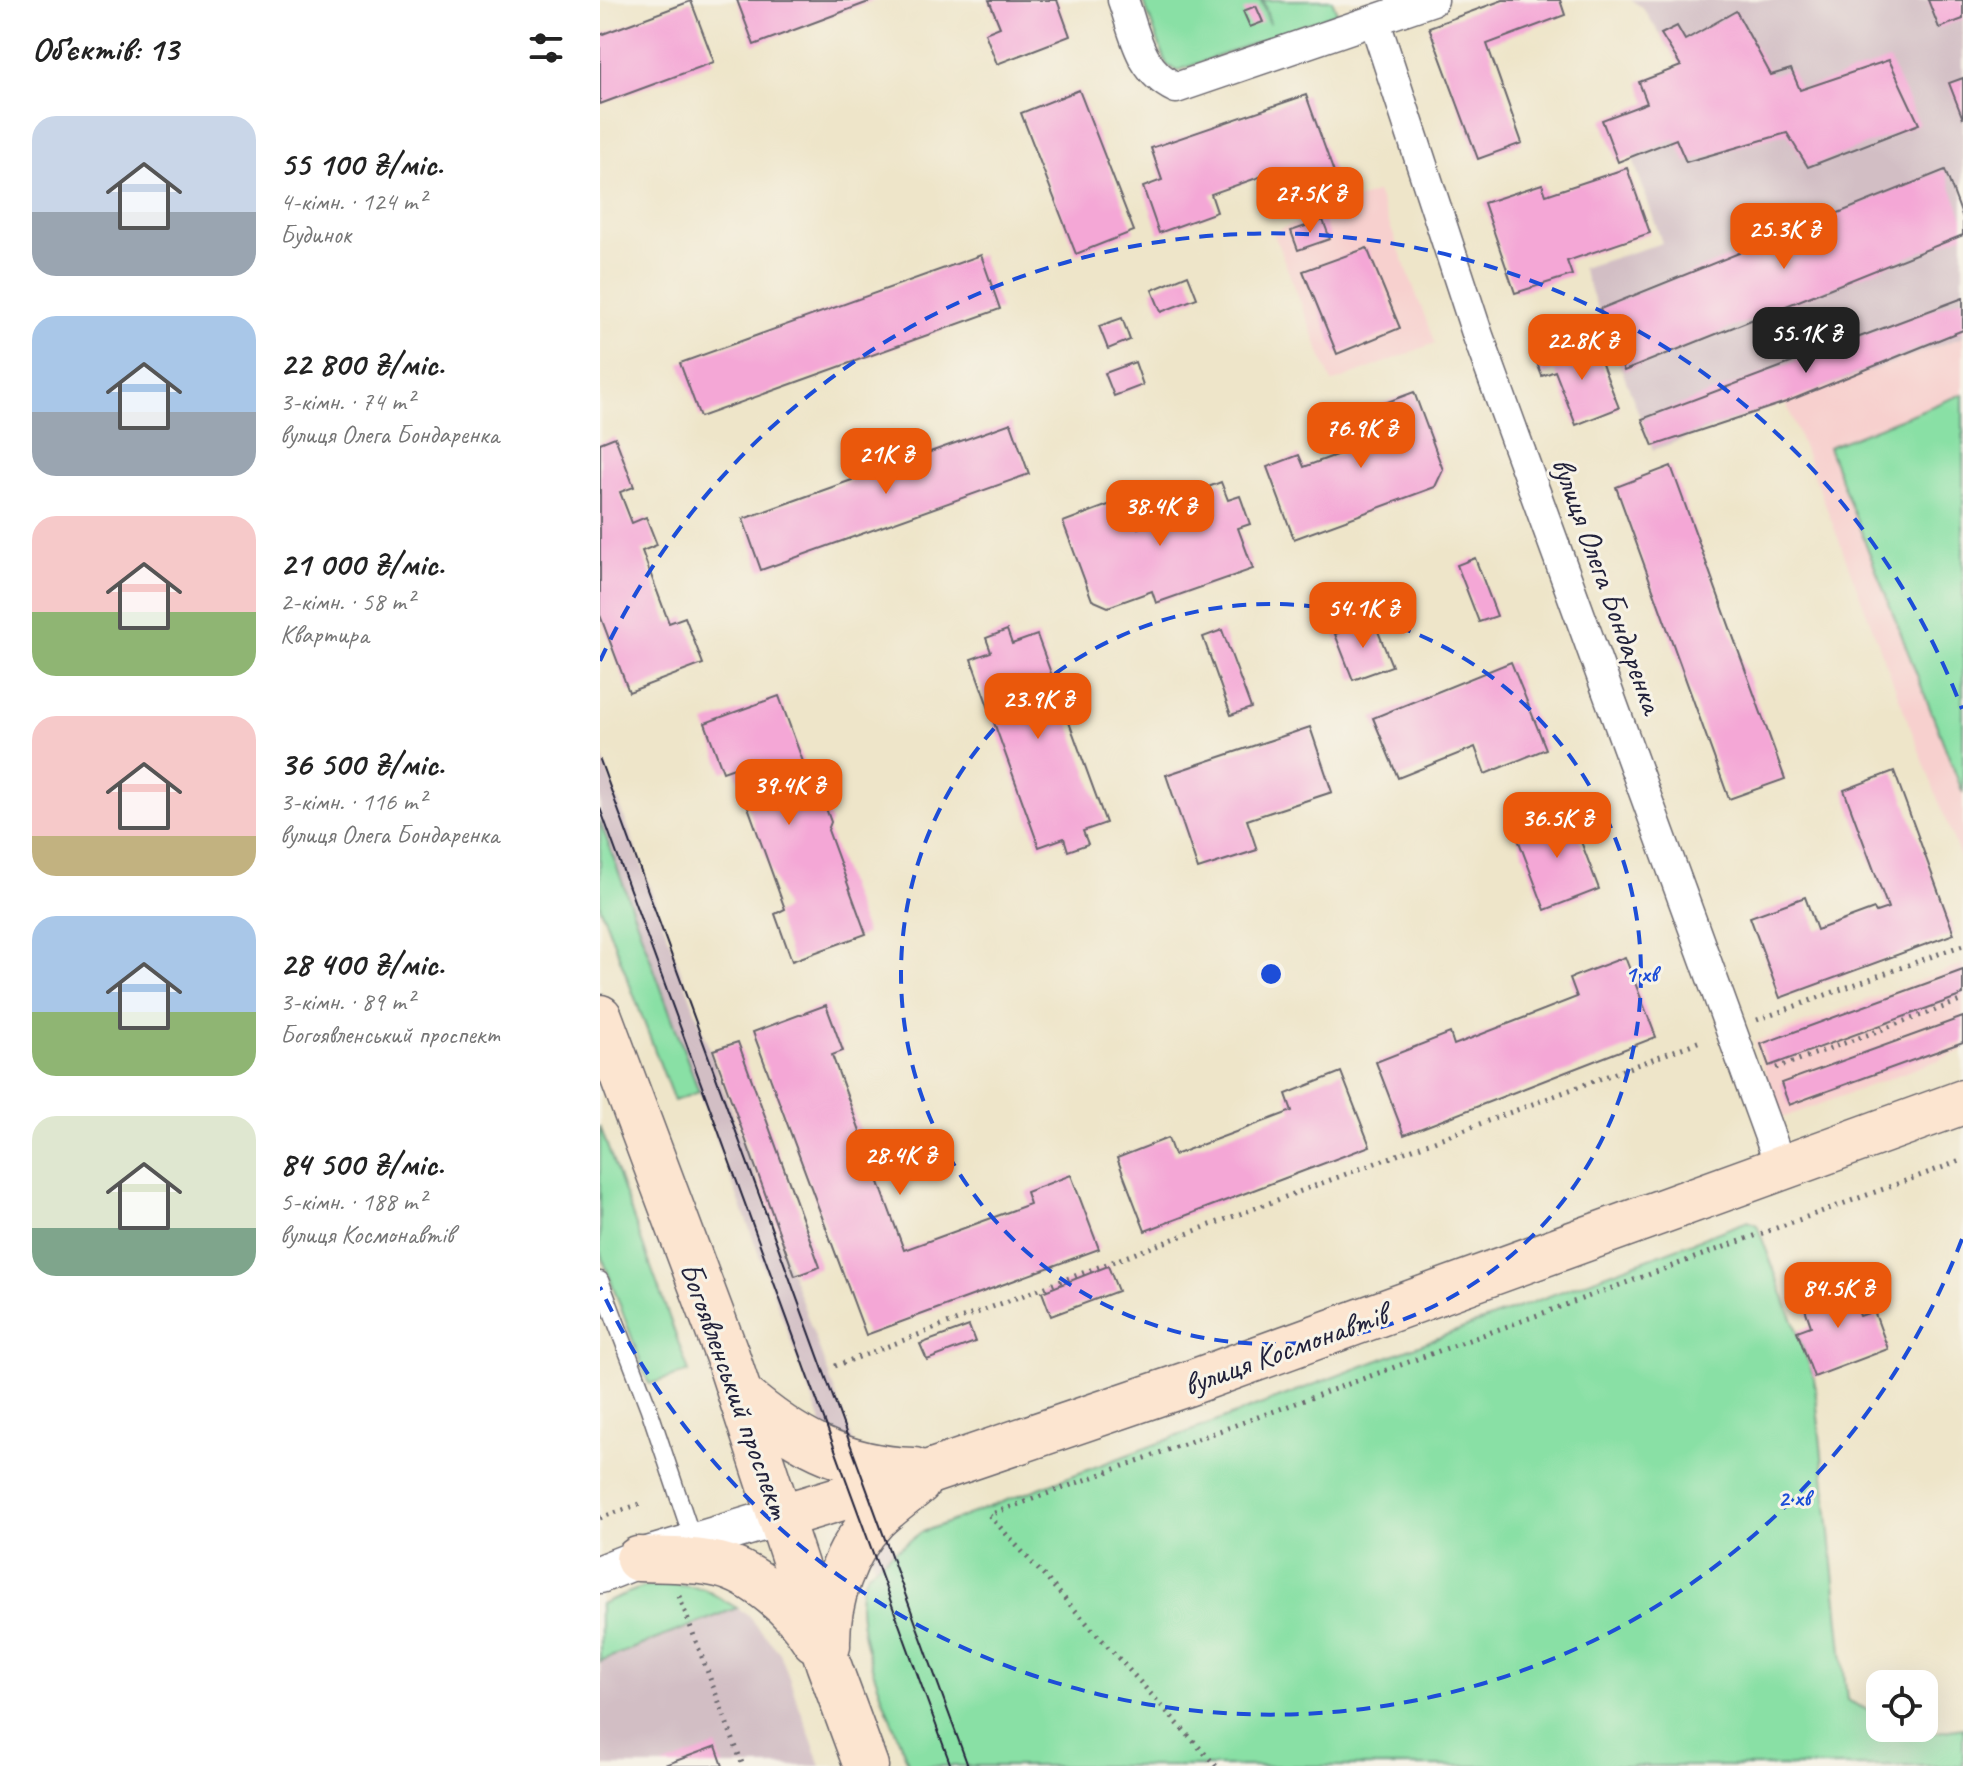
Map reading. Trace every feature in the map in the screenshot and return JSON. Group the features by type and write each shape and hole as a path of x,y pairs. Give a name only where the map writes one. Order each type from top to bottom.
{"main road":[{"name":"Богоявленський проспект","path":"600,1017 741,1395 828,1663 866,1766"},
{"name":"вулиця Космонавтів","path":"782,1516 932,1471 1187,1384 1963,1102"},
{"path":"741,1395 770,1421 802,1441 838,1456 894,1470 932,1471"},
{"path":"828,1663 831,1608 850,1556 877,1518 932,1471"},
{"path":"619,1566 721,1565 766,1587 802,1621 828,1663"}],"street":[{"path":"1123,0 1146,65 1159,80 1176,88 1433,0"},
{"name":"вулиця Олега Бондаренка","path":"1375,22 1478,336 1782,1170"},
{"name":"вулиця Космонавтів","path":"619,1566 782,1516"}],"lane":[{"path":"600,1280 649,1409 694,1543"}],"path":[{"path":"835,1366 1963,945"},
{"path":"1774,1069 1963,1000"},
{"path":"1216,1766 989,1515 1963,1160"},
{"path":"600,1518 643,1503"},
{"path":"678,1592 743,1766"}],"shaded area":[{"path":"1631,0 1963,0 1963,337 1653,450 1582,268 1662,243 1632,156 1704,128 1681,66 1642,7"},
{"path":"1377,192 1435,343 1332,383 1273,232"},
{"path":"1963,337 1963,865 1786,402"},
{"path":"600,751 972,1766 948,1766 699,1092 600,820"},
{"path":"1963,964 1963,1051 1782,1118 1754,1042"},
{"path":"737,1608 747,1614 780,1653 821,1766 600,1766 600,1661"}],"green space":[{"path":"1143,0 1261,0 1270,24 1263,0 1332,0 1337,13 1177,71 1167,65"},
{"path":"1963,394 1963,793 1828,447"},
{"path":"600,821 699,1092 674,1101 600,906"},
{"path":"600,1126 689,1372 649,1384 600,1251"},
{"path":"1748,1221 1757,1225 1814,1377 1847,1700 1866,1709 1866,1742 1938,1742 1938,1732 1963,1728 1963,1766 909,1766 865,1643 861,1595 870,1571 920,1533"},
{"path":"672,1584 704,1589 737,1608 600,1661 600,1604 643,1587"}],"building":[{"path":"737,0 874,0 754,45"},
{"path":"989,0 1057,0 1070,36 997,64 985,33 1000,27"},
{"path":"1503,0 1560,0 1565,15 1487,44 1522,143 1478,159 1429,27"},
{"path":"1928,0 1963,0 1963,19 1939,28"},
{"path":"691,1 714,62 600,104 600,35"},
{"path":"1256,6 1263,22 1250,27 1243,11"},
{"path":"1736,11 1771,75 1791,69 1800,90 1889,60 1919,124 1808,167 1787,133 1686,162 1676,139 1618,162 1602,120 1647,103 1639,82 1681,66 1661,34 1677,26 1685,40"},
{"path":"1963,78 1963,119 1949,83"},
{"path":"1079,90 1134,231 1076,254 1021,113"},
{"path":"1306,95 1338,184 1279,204 1268,174 1211,194 1217,212 1159,233 1143,187 1162,180 1151,148"},
{"path":"1627,168 1650,233 1567,261 1572,275 1515,293 1484,203 1542,184 1546,195"},
{"path":"1945,170 1963,218 1963,235 1624,371 1600,309"},
{"path":"1323,220 1330,239 1298,250 1291,231"},
{"path":"1367,248 1400,328 1337,354 1303,271"},
{"path":"981,255 1000,309 700,417 680,363"},
{"path":"1188,275 1197,298 1161,312 1152,290"},
{"path":"1963,298 1963,330 1786,402 1653,446 1642,419"},
{"path":"1122,318 1130,340 1108,349 1099,326"},
{"path":"1593,341 1619,408 1576,425 1555,371 1542,376 1537,363"},
{"path":"1135,362 1143,385 1114,396 1105,373"},
{"path":"1414,392 1443,470 1435,487 1294,539 1267,467 1299,455 1304,467 1366,444 1355,414"},
{"path":"1011,423 1029,474 761,570 743,519"},
{"path":"615,437 634,487 620,492 632,523 646,517 657,545 642,551 669,623 685,617 703,664 629,692 600,615 600,443"},
{"path":"1671,466 1785,779 1729,799 1616,487"},
{"path":"1221,482 1228,500 1240,496 1250,524 1238,528 1253,569 1156,603 1152,591 1108,607 1092,600 1063,522 1127,498 1138,528 1195,507 1190,494"},
{"path":"1475,558 1497,616 1479,622 1457,565"},
{"path":"1373,619 1392,666 1353,680 1335,634"},
{"path":"1007,630 1012,644 1037,635 1106,823 1083,831 1088,844 1068,851 1064,838 1039,847 971,659 991,652 986,638"},
{"path":"1222,630 1251,708 1231,715 1203,637"},
{"path":"1511,662 1546,749 1485,774 1475,747 1398,778 1373,718"},
{"path":"779,696 817,800 824,803 831,822 828,830 866,934 792,961 775,914 785,909 734,768 723,772 705,723"},
{"path":"1310,727 1332,792 1247,820 1257,850 1198,869 1166,775"},
{"path":"1894,771 1954,934 1780,998 1750,917 1805,897 1817,930 1874,909 1876,912 1888,908 1844,790"},
{"path":"1569,810 1599,889 1545,910 1515,831"},
{"path":"1625,957 1656,1037 1404,1135 1376,1062 1450,1033 1454,1045 1577,997 1570,978"},
{"path":"1963,970 1963,995 1769,1066 1761,1044"},
{"path":"826,1005 843,1051 832,1055 904,1250 1030,1204 1026,1192 1071,1175 1099,1249 866,1335 753,1032"},
{"path":"1963,1017 1963,1042 1789,1105 1781,1083"},
{"path":"738,1042 820,1267 795,1276 713,1050"},
{"path":"1341,1072 1370,1146 1145,1231 1117,1158 1168,1138 1174,1155 1292,1111 1286,1094"},
{"path":"1108,1266 1118,1291 1051,1316 1042,1292"},
{"path":"1847,1280 1860,1316 1874,1311 1888,1349 1814,1377 1797,1331 1811,1326 1801,1297"},
{"path":"969,1326 975,1342 927,1360 920,1344"},
{"path":"716,1746 723,1766 662,1766"}],"tram line":[{"path":"600,760 968,1766"},
{"path":"600,808 951,1766"}]}
